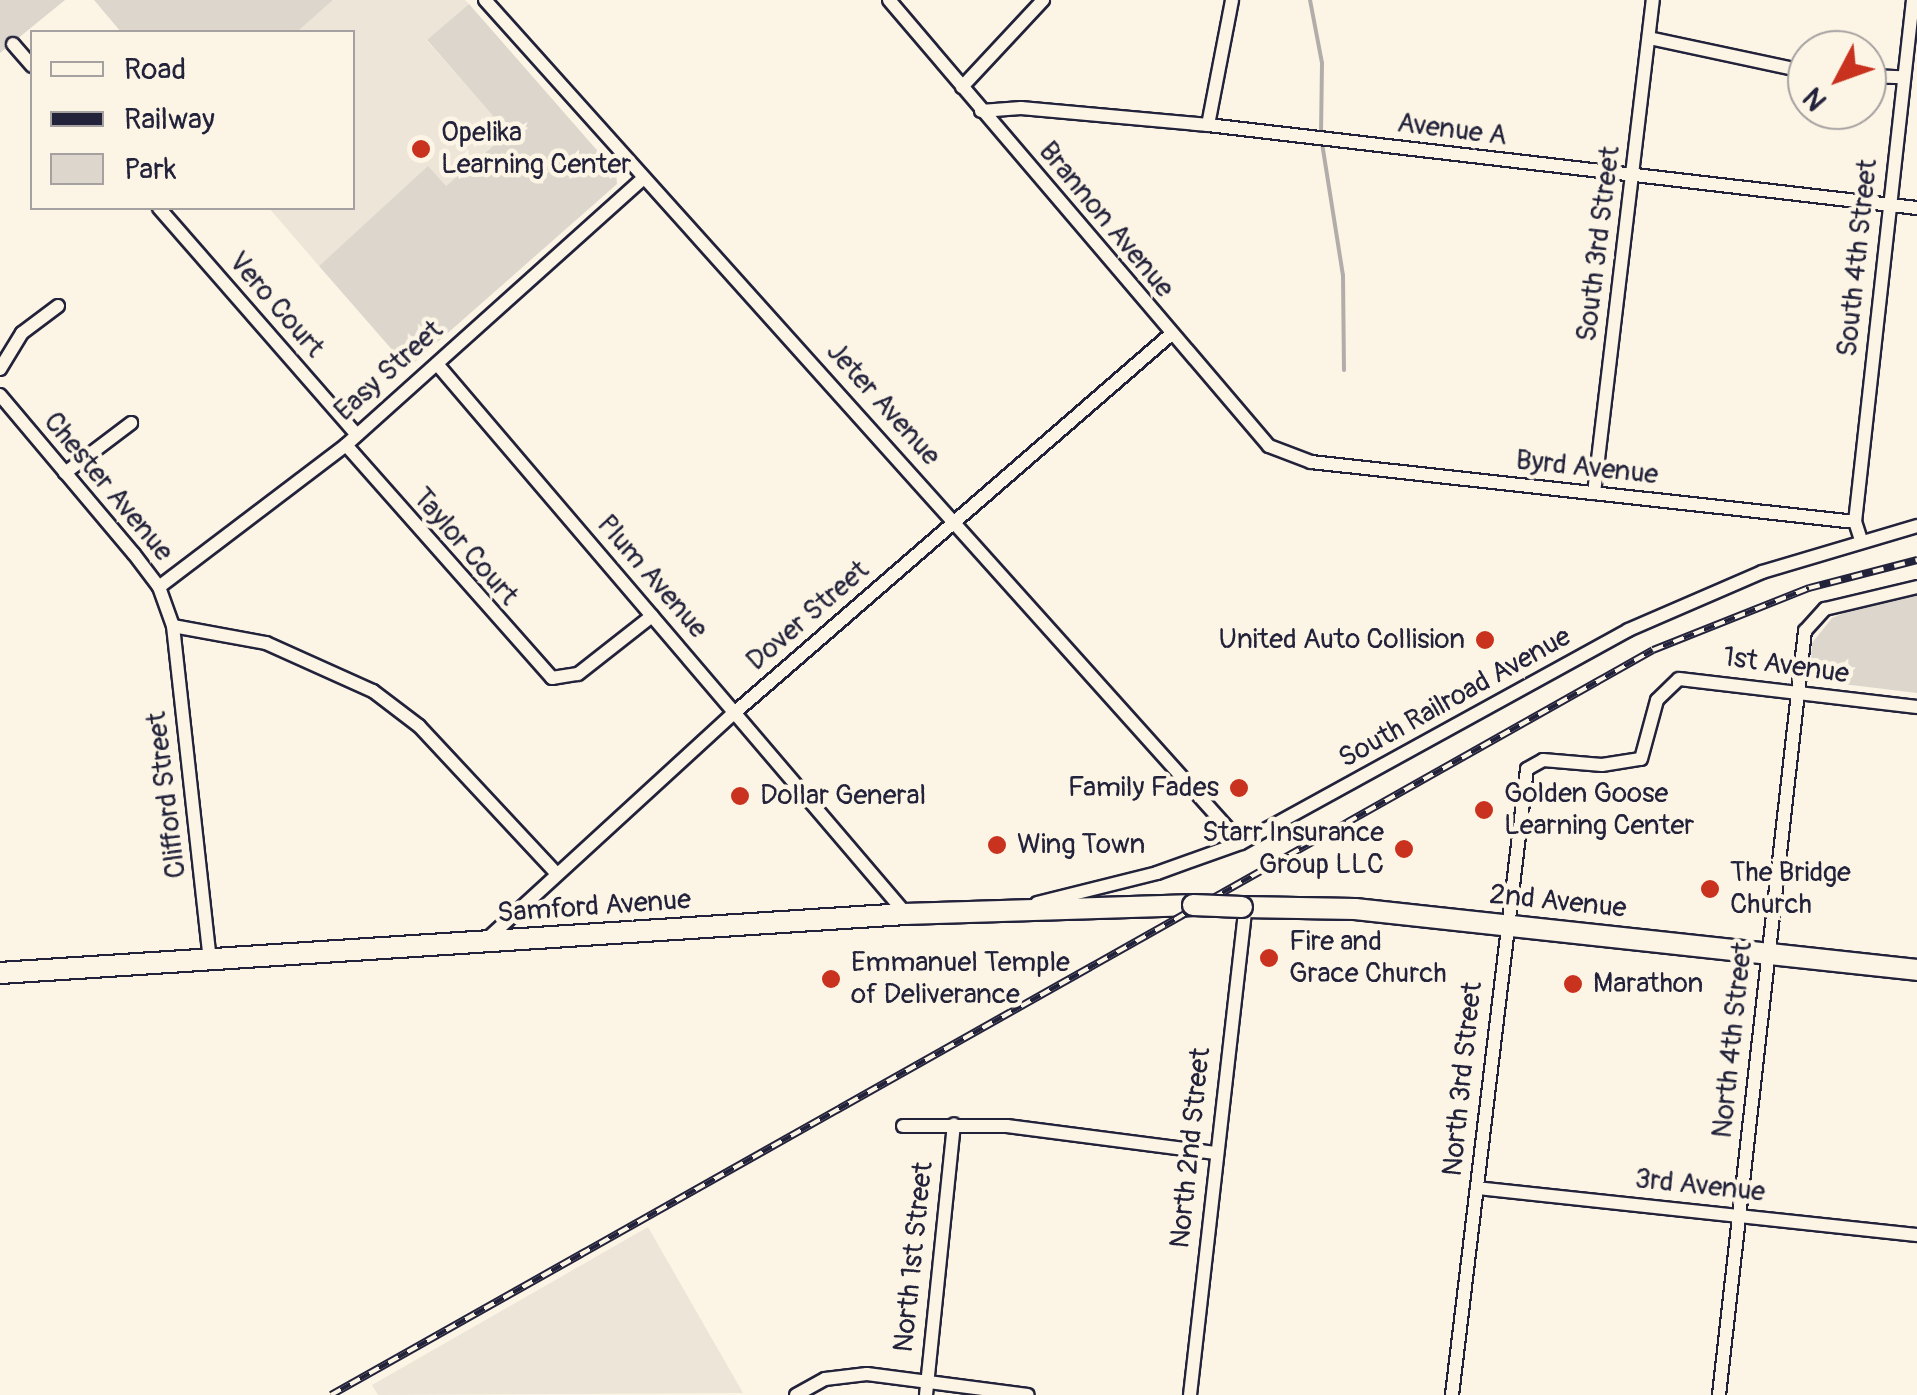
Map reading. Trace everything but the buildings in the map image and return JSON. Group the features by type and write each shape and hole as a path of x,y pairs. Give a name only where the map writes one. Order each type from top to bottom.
{"main road":[{"name":"Samford Avenue","path":"0,973 906,914 1193,905"},
{"name":"2nd Avenue","path":"1193,905 1355,909 1917,970"}],"street":[{"name":"Jeter Avenue","path":"485,0 1242,843"},
{"name":"Brannon Avenue","path":"889,0 1257,436 1296,459"},
{"path":"962,87 1044,0"},
{"path":"1208,124 1232,0"},
{"name":"South 3rd Street","path":"1594,493 1653,0"},
{"name":"South 4th Street","path":"1854,522 1913,0"},
{"path":"1649,38 1787,68"},
{"path":"13,44 30,64"},
{"path":"1887,77 1902,77"},
{"name":"Avenue A","path":"981,110 1021,108 1208,124 1917,208"},
{"name":"Easy Street","path":"159,587 351,440 642,179"},
{"name":"Vero Court","path":"161,210 351,440"},
{"path":"0,369 22,332 58,306"},
{"name":"Dover Street","path":"484,942 555,872 733,714 1170,335"},
{"name":"Plum Avenue","path":"437,364 906,914"},
{"name":"Chester Avenue","path":"0,395 159,587 174,626"},
{"path":"65,474 131,423"},
{"name":"Taylor Court","path":"351,440 552,678 578,674 652,616"},
{"name":"Byrd Avenue","path":"1296,459 1854,522"},
{"path":"1854,522 1861,540"},
{"name":"South Railroad Avenue","path":"1015,908 1157,873 1242,843 1628,630 1762,572 1917,526"},
{"name":"North 4th Street","path":"1719,1395 1795,693 1805,631 1825,609 1917,587"},
{"path":"174,626 266,643 373,690 419,726 555,872"},
{"name":"Clifford Street","path":"174,626 210,959"},
{"name":"1st Avenue","path":"1527,768 1543,760 1602,765 1641,759 1657,700 1665,687 1694,678 1917,707"},
{"name":"North 3rd Street","path":"1452,1395 1504,924 1527,768"},
{"name":"North 2nd Street","path":"1190,1395 1244,907"},
{"path":"903,1126 954,1124 1215,1152"},
{"name":"North 1st Street","path":"927,1390 954,1124"},
{"name":"3rd Avenue","path":"1477,1188 1917,1235"},
{"path":"796,1395 840,1376 927,1390 1028,1395"}],"shaded area":[{"name":"Opelika Learning Center","path":"333,0 465,0 469,4 427,41 508,132 445,187 428,167 319,266 271,210 355,210 355,30 299,30"},
{"path":"648,1227 743,1393 378,1395 372,1385"}],"green space":[{"path":"0,0 65,0 0,53"},
{"path":"94,0 333,0 299,30 119,30"},
{"path":"469,4 616,172 617,184 408,368 319,266 428,166 446,186 508,133 427,40"},
{"path":"1917,595 1917,693 1810,680 1812,643 1832,618 1881,598"}],"waterway":[{"path":"1310,0 1322,63 1321,134"},
{"path":"1322,143 1343,275 1344,370"}],"railway":[{"path":"331,1395 1653,650 1809,588 1917,560"}],"place":[{"name":"Opelika Learning Center","path":"421,149"},
{"name":"United Auto Collision","path":"1485,640"},
{"name":"Family Fades","path":"1239,788"},
{"name":"Dollar General","path":"740,796"},
{"name":"Golden Goose Learning Center","path":"1484,810"},
{"name":"Wing Town","path":"997,845"},
{"name":"Starr Insurance Group LLC","path":"1404,849"},
{"name":"The Bridge Church","path":"1710,889"},
{"name":"Fire and Grace Church","path":"1269,958"},
{"name":"Emmanuel Temple of Deliverance","path":"831,979"},
{"name":"Marathon","path":"1573,984"}]}
